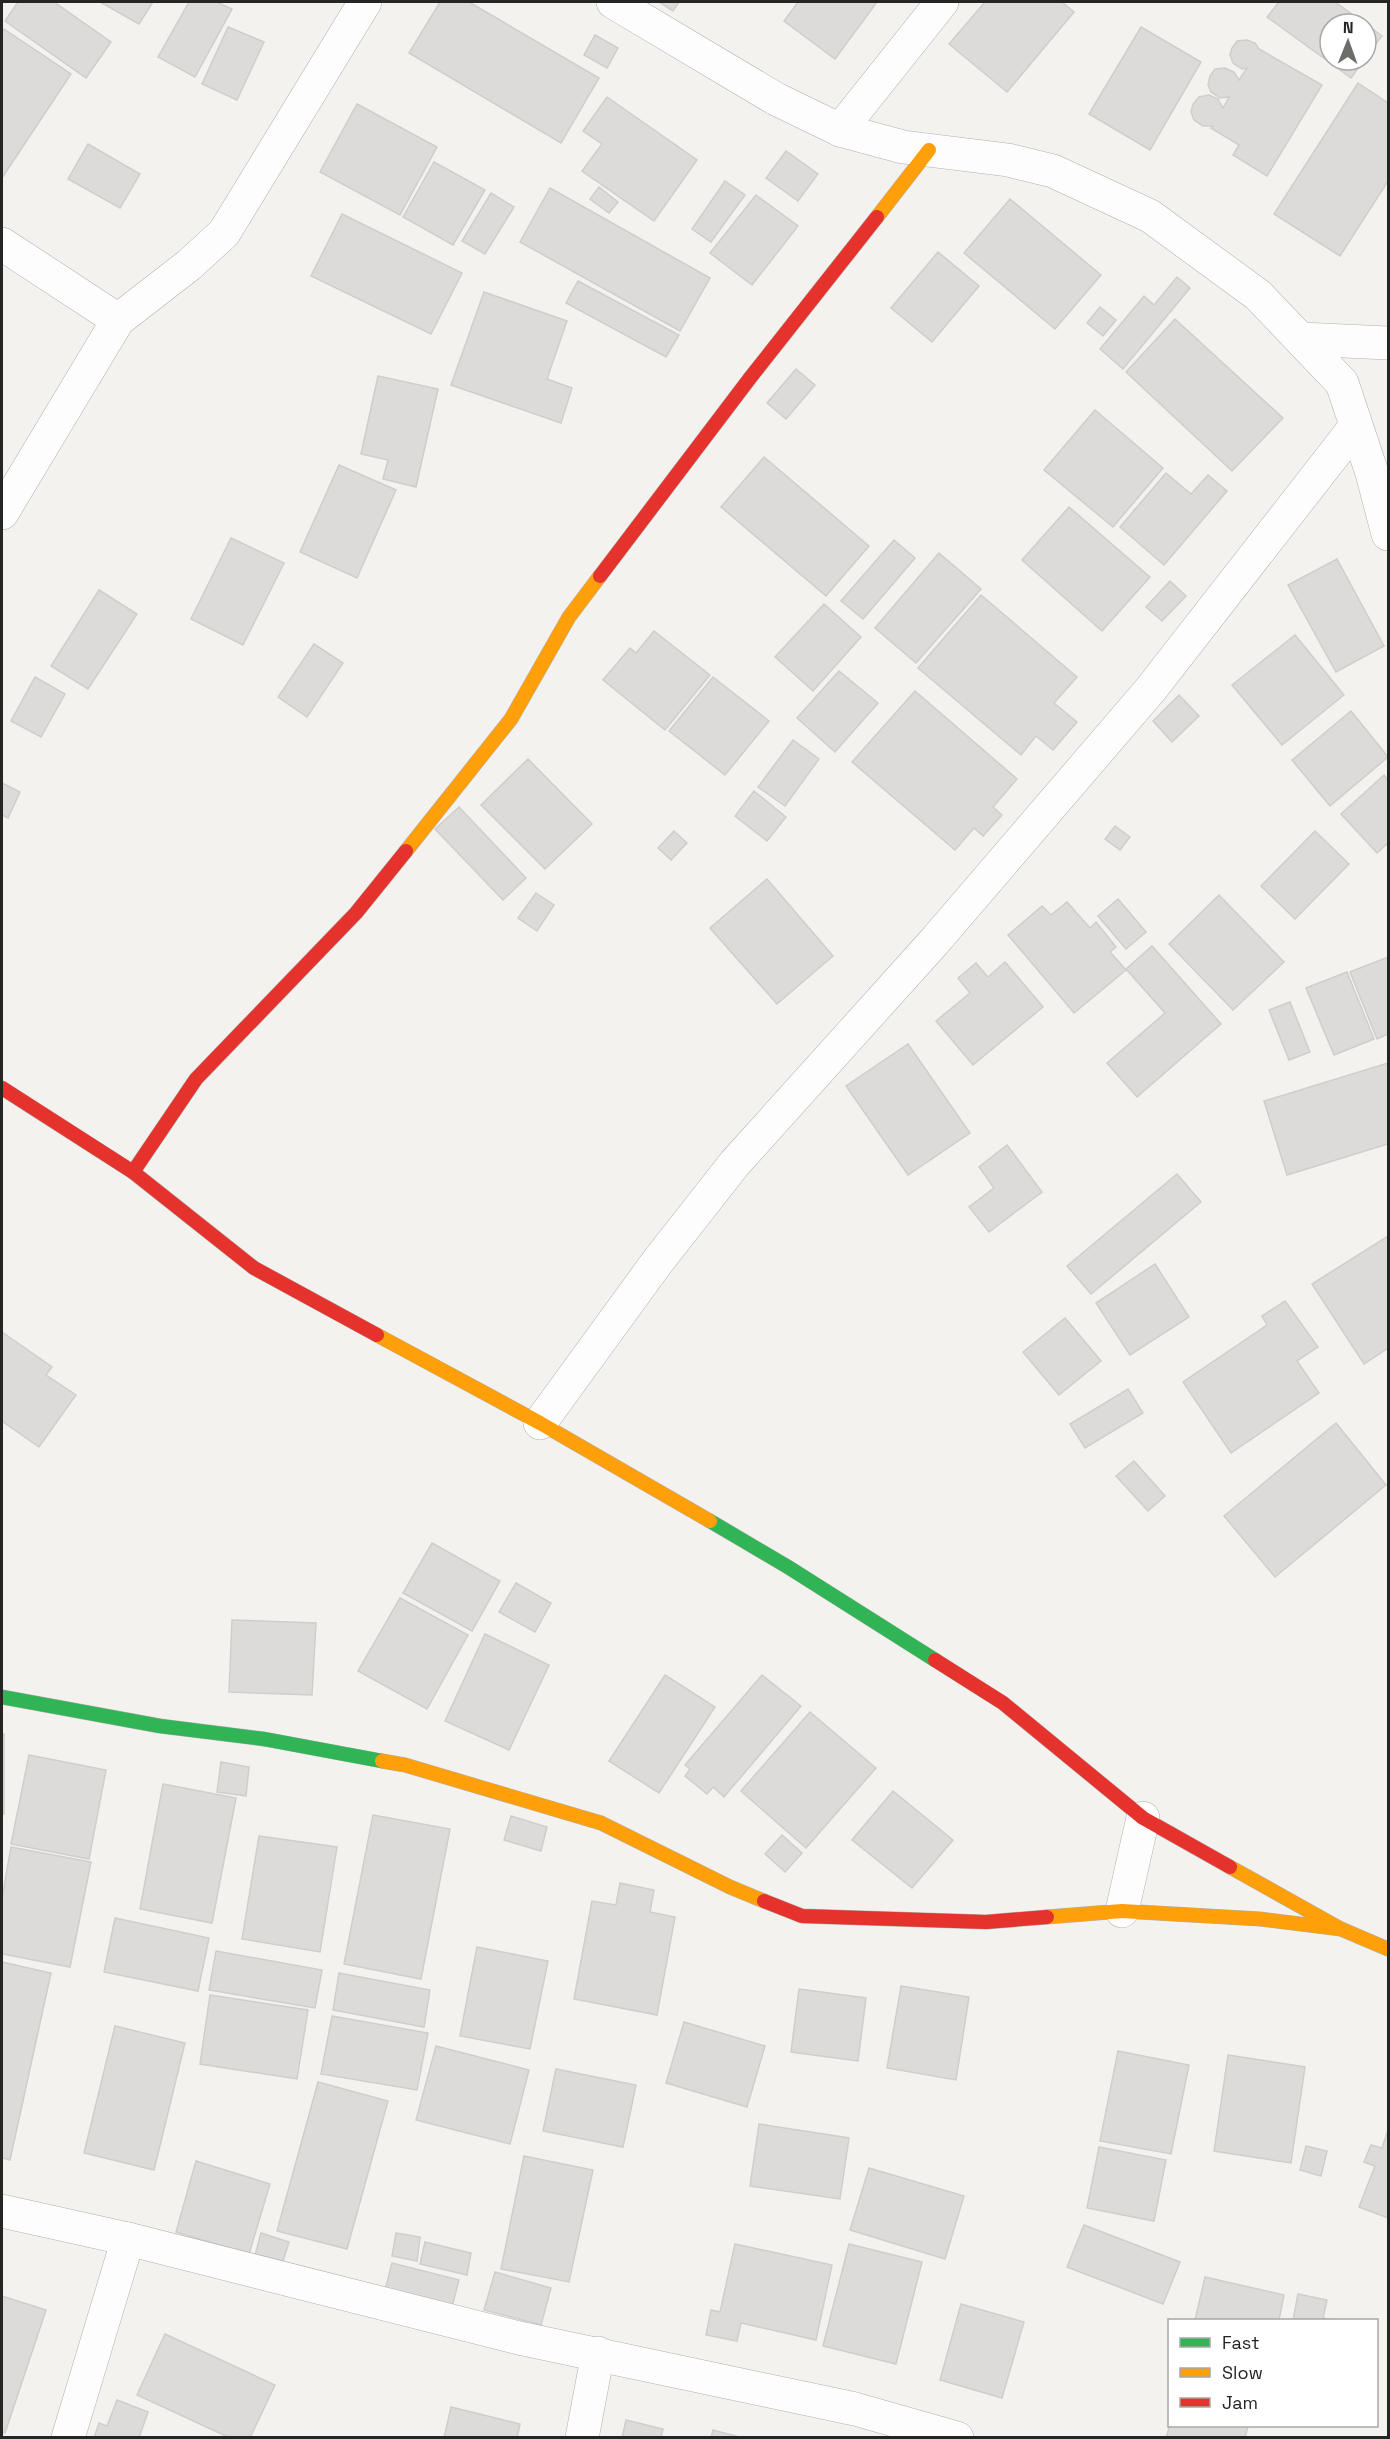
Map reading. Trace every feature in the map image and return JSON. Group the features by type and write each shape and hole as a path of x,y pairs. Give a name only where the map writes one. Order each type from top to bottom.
{"street":[{"path":"2,513 118,320 189,265 224,233 365,2"},
{"path":"613,2 776,99 840,130 903,147 1008,160 1053,171 1150,216 1258,295 1342,383 1389,534"},
{"path":"840,130 942,2"},
{"path":"133,1172 196,1079 356,913 511,719 569,617 750,378 930,150"},
{"path":"2,244 118,320"},
{"path":"1300,339 1389,344"},
{"path":"540,1423 658,1261 735,1163 934,942 1151,689 1356,426"},
{"path":"2,1088 133,1172 254,1268 540,1423 788,1567 1003,1703 1143,1818 1341,1929 1389,1948"},
{"path":"2,1697 160,1726 264,1739 405,1765 601,1823 730,1887 802,1916 891,1917 986,1922 1122,1911 1260,1920 1341,1929"},
{"path":"1122,1911 1143,1818"},
{"path":"2,2211 128,2239 519,2338 855,2409 957,2438"},
{"path":"68,2438 128,2239"},
{"path":"582,2438 598,2354"}],"building":[{"path":"18,2 54,2 111,42 86,78 5,21"},
{"path":"100,2 153,2 139,24"},
{"path":"189,2 217,2 232,9 195,77 158,57"},
{"path":"440,2 469,2 599,78 561,143 409,53"},
{"path":"659,2 679,2 673,11"},
{"path":"798,2 877,2 835,59 784,21"},
{"path":"985,2 1062,2 1074,12 1007,92 949,44"},
{"path":"1279,2 1335,2 1349,12 1318,12 1318,54 1267,17"},
{"path":"228,27 264,42 237,100 202,84"},
{"path":"1141,27 1201,62 1150,150 1089,114"},
{"path":"4,29 71,74 2,178 2,32"},
{"path":"595,35 618,48 607,68 584,55"},
{"path":"1247,40 1322,85 1267,176 1233,155 1239,145 1211,128 1213,126 1203,126 1194,120 1191,112 1193,104 1199,97 1209,95 1218,99 1223,108 1229,97 1220,98 1211,92 1208,85 1210,76 1215,69 1225,68 1234,72 1239,80 1247,68 1242,69 1233,63 1230,55 1237,41"},
{"path":"1343,72 1355,72 1351,78"},
{"path":"1358,83 1388,103 1388,181 1340,256 1274,214"},
{"path":"607,97 697,160 654,221 582,171 602,144 583,131"},
{"path":"357,104 437,147 400,215 320,172"},
{"path":"88,144 140,174 120,208 68,179"},
{"path":"786,151 818,174 798,201 766,178"},
{"path":"434,162 485,190 453,245 403,217"},
{"path":"725,181 745,195 711,242 692,229"},
{"path":"599,187 618,202 609,213 590,199"},
{"path":"550,188 710,278 680,331 520,242"},
{"path":"491,193 514,207 485,254 462,241"},
{"path":"756,195 798,226 752,285 710,253"},
{"path":"1010,199 1101,275 1055,329 964,253"},
{"path":"342,214 462,273 431,334 311,276"},
{"path":"938,252 979,286 932,342 891,308"},
{"path":"1177,277 1190,288 1123,369 1100,349 1144,296 1154,305"},
{"path":"578,281 679,335 666,357 566,303"},
{"path":"484,292 567,321 547,379 572,388 561,423 451,385"},
{"path":"1100,307 1116,320 1103,336 1087,323"},
{"path":"1175,319 1283,418 1232,471 1126,372"},
{"path":"796,369 815,385 786,419 767,403"},
{"path":"378,376 438,389 416,487 383,479 388,460 361,454"},
{"path":"1095,410 1163,468 1113,527 1044,470"},
{"path":"764,457 869,546 826,596 721,507"},
{"path":"339,465 396,490 357,578 300,552"},
{"path":"1166,473 1191,494 1208,475 1227,491 1164,565 1120,527"},
{"path":"1069,507 1150,577 1102,631 1022,560"},
{"path":"231,538 284,563 243,645 191,619"},
{"path":"894,540 915,558 863,619 841,601"},
{"path":"939,553 981,589 916,663 875,628"},
{"path":"1337,559 1384,646 1336,672 1288,585"},
{"path":"1170,581 1186,596 1162,621 1146,607"},
{"path":"99,590 137,614 88,689 51,666"},
{"path":"981,595 1077,677 1054,703 1077,722 1053,750 1036,736 1021,755 918,668"},
{"path":"824,604 861,637 813,691 775,657"},
{"path":"654,631 710,675 665,730 603,680 630,648 636,653"},
{"path":"1295,635 1344,695 1282,745 1232,685"},
{"path":"314,644 343,663 307,717 278,697"},
{"path":"839,671 878,703 835,752 797,718"},
{"path":"35,677 65,694 41,737 11,721"},
{"path":"713,677 769,721 725,775 669,731"},
{"path":"915,691 1017,779 993,807 1002,815 983,836 974,828 955,850 852,762"},
{"path":"1179,695 1199,716 1172,742 1153,721"},
{"path":"1351,711 1388,757 1330,806 1292,760"},
{"path":"793,740 819,759 785,806 758,787"},
{"path":"528,759 592,824 545,869 481,805"},
{"path":"1384,775 1388,780 1388,843 1377,853 1341,814"},
{"path":"2,783 20,792 8,818 2,815"},
{"path":"754,791 786,817 767,841 735,816"},
{"path":"459,807 526,878 503,900 435,829"},
{"path":"1115,826 1130,837 1120,850 1105,839"},
{"path":"674,831 687,843 671,860 658,848"},
{"path":"1315,831 1349,864 1295,919 1261,886"},
{"path":"767,879 833,956 777,1004 710,928"},
{"path":"536,893 554,905 537,931 518,918"},
{"path":"1219,895 1284,962 1233,1010 1169,944"},
{"path":"1118,899 1146,932 1126,949 1098,916"},
{"path":"1067,902 1090,928 1096,922 1116,947 1110,952 1126,970 1074,1013 1008,935 1042,906 1051,915"},
{"path":"1152,946 1221,1024 1137,1097 1107,1063 1165,1013 1126,969"},
{"path":"1388,957 1388,1034 1377,1039 1350,972"},
{"path":"1005,962 1043,1007 973,1065 936,1021 970,993 958,978 976,963 988,977"},
{"path":"1347,972 1374,1039 1334,1055 1306,988"},
{"path":"1290,1002 1310,1052 1289,1060 1269,1010"},
{"path":"908,1044 970,1133 908,1175 846,1086"},
{"path":"1388,1063 1388,1144 1287,1175 1264,1101"},
{"path":"1007,1145 1042,1192 989,1232 969,1207 994,1188 979,1167"},
{"path":"1177,1174 1201,1202 1091,1294 1067,1266"},
{"path":"1388,1236 1388,1348 1364,1364 1312,1284"},
{"path":"1155,1264 1189,1317 1130,1355 1096,1303"},
{"path":"1285,1301 1318,1347 1297,1361 1319,1393 1231,1453 1183,1382 1267,1325 1262,1316"},
{"path":"1065,1318 1101,1361 1059,1395 1023,1352"},
{"path":"2,1332 52,1367 46,1375 76,1395 39,1447 2,1421"},
{"path":"1128,1389 1143,1413 1085,1448 1070,1424"},
{"path":"1336,1423 1386,1485 1275,1577 1224,1516"},
{"path":"1134,1461 1165,1496 1148,1511 1116,1476"},
{"path":"432,1543 500,1581 472,1631 403,1593"},
{"path":"516,1583 551,1603 535,1632 499,1612"},
{"path":"400,1598 468,1635 427,1709 358,1671"},
{"path":"232,1620 316,1623 312,1695 229,1692"},
{"path":"485,1634 549,1665 509,1750 445,1721"},
{"path":"665,1675 715,1707 659,1793 609,1761"},
{"path":"762,1675 801,1706 724,1797 713,1787 707,1794 685,1776 690,1769 685,1765"},
{"path":"810,1712 876,1768 806,1848 741,1791"},
{"path":"2,1734 4,1734 4,1814 2,1814"},
{"path":"29,1755 106,1770 89,1859 11,1844"},
{"path":"221,1762 249,1767 246,1796 217,1792"},
{"path":"163,1784 236,1798 212,1923 140,1909"},
{"path":"893,1791 953,1840 912,1888 852,1840"},
{"path":"373,1815 450,1829 421,1979 344,1964"},
{"path":"511,1816 547,1827 541,1851 504,1840"},
{"path":"782,1835 802,1853 785,1872 765,1854"},
{"path":"259,1836 337,1847 320,1952 242,1939"},
{"path":"11,1847 91,1862 70,1967 2,1954 2,1898"},
{"path":"620,1883 654,1890 650,1912 675,1917 657,2015 574,1999 592,1901 616,1905"},
{"path":"115,1918 209,1938 198,1991 104,1972"},
{"path":"477,1947 548,1961 530,2049 460,2036"},
{"path":"216,1951 322,1970 315,2008 209,1990"},
{"path":"2,1962 51,1973 10,2160 2,2158"},
{"path":"339,1973 430,1990 424,2027 333,2010"},
{"path":"901,1986 969,1997 956,2080 887,2068"},
{"path":"799,1989 866,1998 858,2061 791,2052"},
{"path":"210,1995 308,2010 297,2079 200,2064"},
{"path":"332,2016 428,2033 417,2090 321,2074"},
{"path":"684,2022 765,2046 747,2107 666,2083"},
{"path":"115,2026 185,2043 154,2170 84,2153"},
{"path":"436,2046 529,2070 510,2144 416,2120"},
{"path":"1118,2051 1189,2065 1171,2154 1100,2141"},
{"path":"1228,2055 1305,2067 1291,2163 1214,2151"},
{"path":"556,2069 636,2085 623,2147 543,2131"},
{"path":"318,2082 388,2101 347,2249 277,2231"},
{"path":"759,2124 849,2138 840,2199 750,2186"},
{"path":"1388,2130 1388,2218 1359,2207 1375,2166 1364,2162 1371,2145 1382,2148"},
{"path":"1306,2146 1327,2151 1321,2176 1300,2170"},
{"path":"1099,2147 1166,2160 1154,2221 1087,2208"},
{"path":"524,2156 593,2170 569,2282 501,2269"},
{"path":"196,2161 270,2184 249,2254 176,2232"},
{"path":"869,2168 964,2196 945,2259 850,2230"},
{"path":"1084,2225 1180,2262 1163,2304 1067,2267"},
{"path":"261,2233 289,2242 280,2271 253,2263"},
{"path":"396,2233 420,2237 417,2261 392,2256"},
{"path":"425,2242 471,2253 467,2275 420,2264"},
{"path":"735,2244 832,2265 816,2340 741,2323 737,2341 706,2335 711,2310 720,2312"},
{"path":"849,2244 922,2262 896,2364 823,2346"},
{"path":"392,2263 459,2280 452,2307 385,2290"},
{"path":"495,2272 551,2288 541,2325 484,2310"},
{"path":"1205,2277 1284,2295 1279,2319 1195,2319"},
{"path":"1298,2294 1327,2300 1323,2318 1328,2319 1293,2319"},
{"path":"2,2296 46,2310 5,2433 2,2432"},
{"path":"961,2304 1024,2322 1002,2398 940,2380"},
{"path":"165,2334 275,2385 250,2438 230,2438 137,2395"},
{"path":"117,2400 148,2412 139,2438 94,2438 99,2423 107,2426"},
{"path":"451,2407 520,2424 517,2438 444,2438"},
{"path":"626,2420 663,2429 661,2438 622,2438"},
{"path":"1169,2427 1248,2427 1245,2438 1166,2438"},
{"path":"713,2430 743,2438 711,2438"}],"traffic: fast":[{"path":"710,1521 788,1567 935,1660"},
{"path":"2,1697 160,1726 264,1739 382,1761"}],"traffic: slow":[{"path":"877,217 929,150"},
{"path":"406,851 511,719 569,617 600,576"},
{"path":"377,1335 540,1423 710,1521"},
{"path":"382,1761 405,1765 601,1823 730,1887 764,1901"},
{"path":"1230,1867 1341,1929"},
{"path":"1047,1917 1122,1911 1260,1919 1341,1929 1388,1949"}],"traffic: jam":[{"path":"600,576 750,378 877,217"},
{"path":"133,1172 196,1079 356,913 406,851"},
{"path":"2,1088 133,1172 254,1268 377,1335"},
{"path":"935,1660 1003,1703 1143,1818 1230,1867"},
{"path":"764,1901 802,1916 986,1922 1047,1917"}]}
